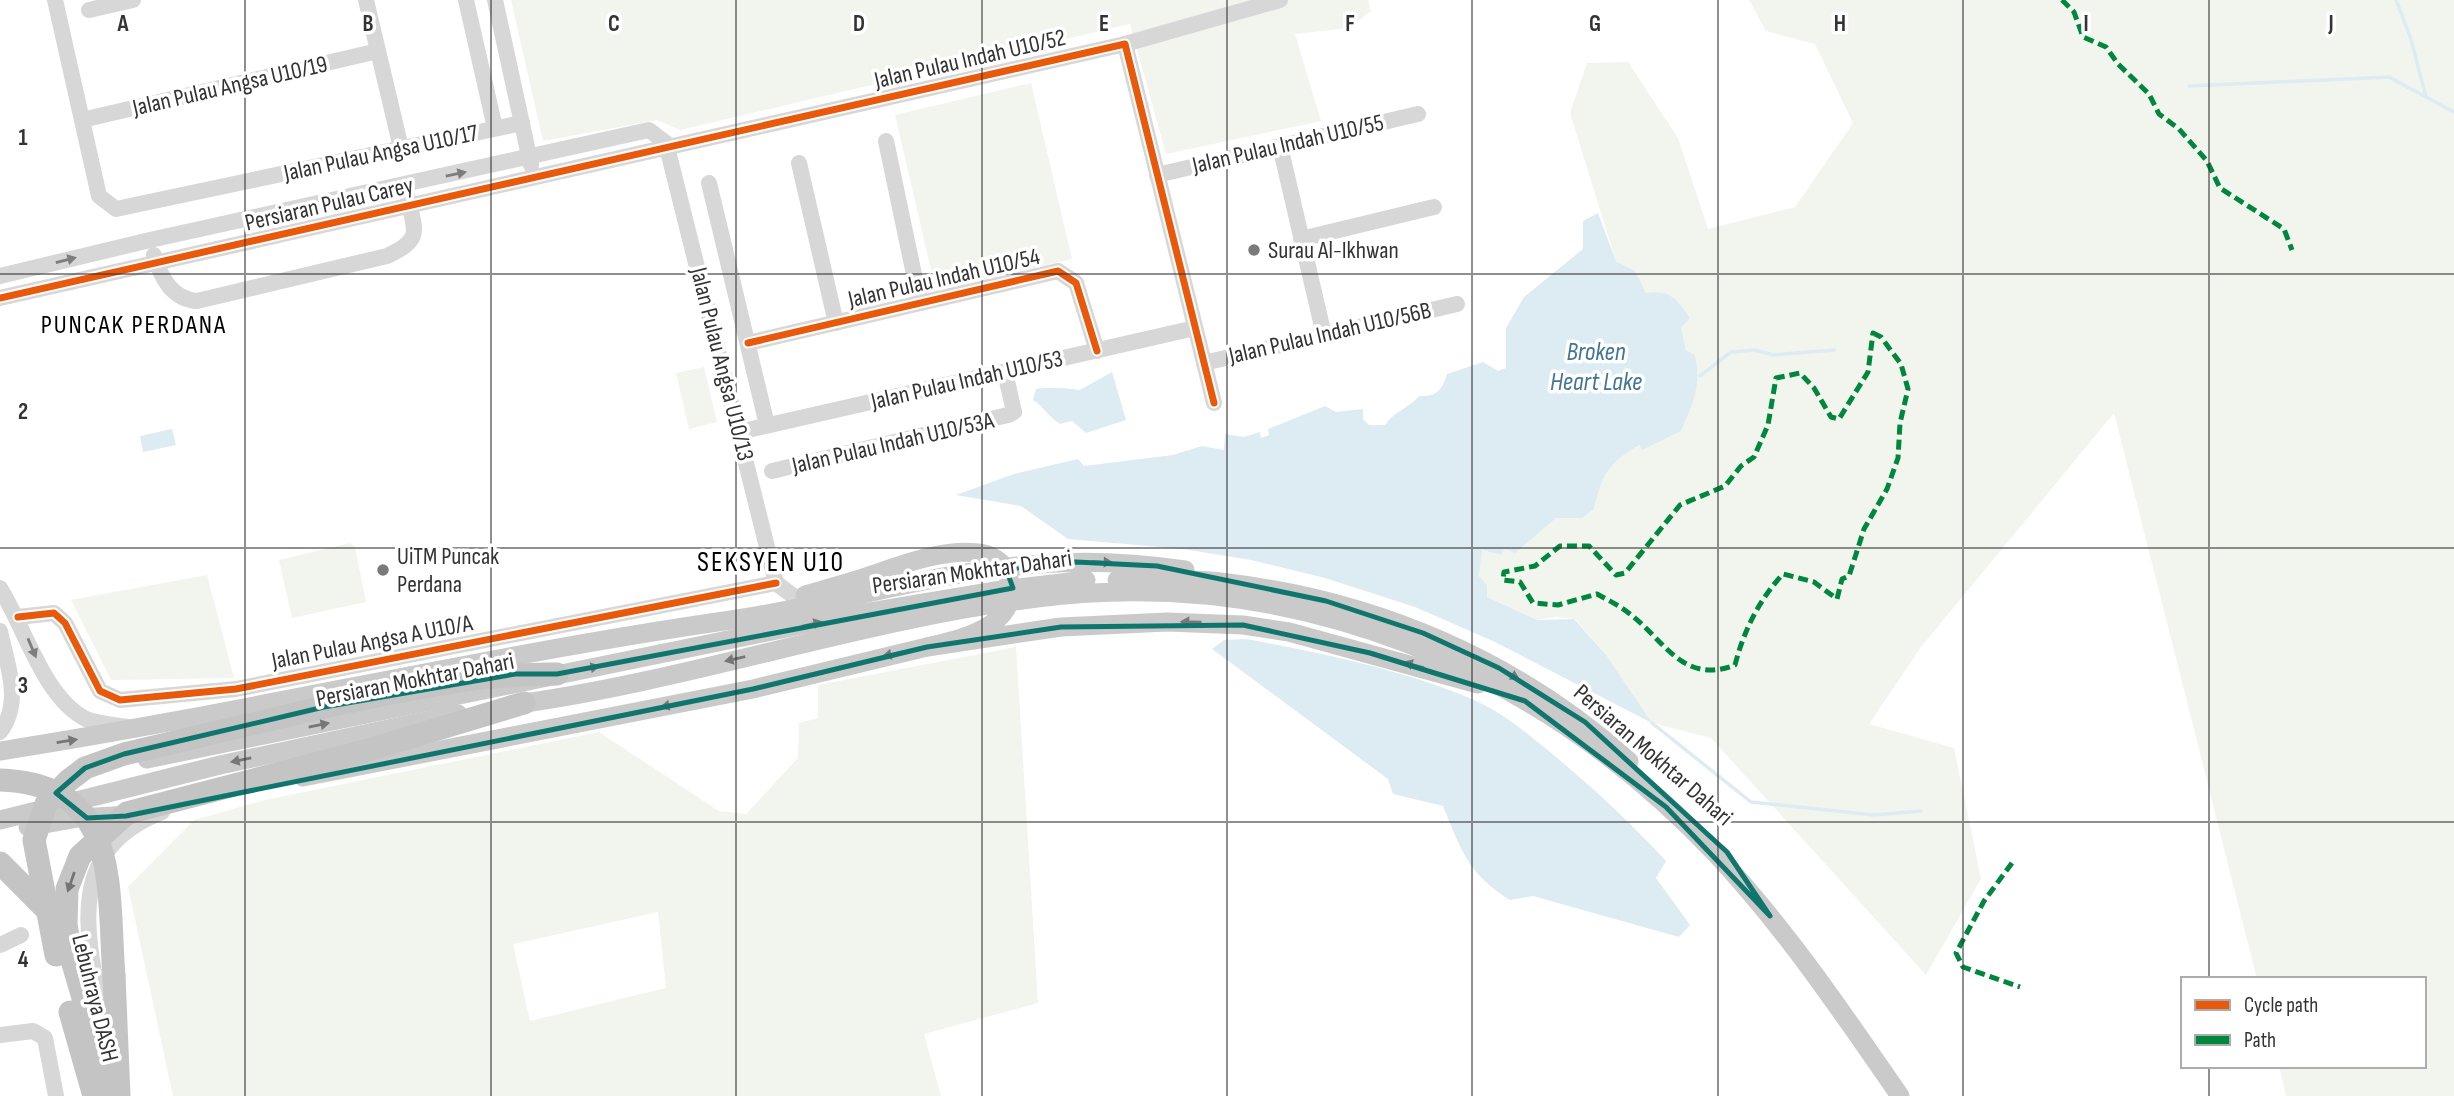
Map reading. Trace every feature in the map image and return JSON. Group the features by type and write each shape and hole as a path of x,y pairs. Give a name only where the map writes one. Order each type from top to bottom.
{"highway":[{"name":"Lebuhraya DASH","path":"95,1096 61,980 34,841 46,804 76,774 124,754 324,707 515,674 557,674"},
{"path":"112,1096 71,957 66,923 67,889 80,856 127,813 365,751 524,703"},
{"path":"0,780 30,783 70,800 91,822 102,847 106,865 118,1035 119,1096"},
{"path":"0,860 48,912"}],"main road":[{"path":"0,832 78,818 126,816 566,724 753,690 978,632 1003,615 1010,600 1011,584 1005,566 995,558 978,553 953,554 696,624"},
{"path":"0,751 140,729 342,688 1037,564 1076,562 1157,566 1195,571 1226,582"},
{"name":"Persiaran Mokhtar Dahari","path":"0,788 523,685 557,674 721,644 845,616 1041,584 1126,580 1226,582 1326,601 1373,615 1466,652 1537,689 1585,722 1727,852 1751,881 1770,916"},
{"name":"Persiaran Mokhtar Dahari","path":"0,820 220,765 486,708 679,673 913,619 1038,598 1115,592 1213,596 1255,601 1343,621 1412,643 1474,671 1564,726 1666,807 1714,852 1809,964 1900,1096"},
{"path":"927,647 1061,627 1167,622 1243,625 1289,632 1370,653 1525,701"}],"street":[{"path":"55,0 82,120"},
{"path":"89,10 133,0"},
{"path":"366,0 401,148"},
{"path":"466,0 495,128"},
{"path":"495,0 533,177"},
{"name":"Jalan Pulau Indah U10/52","path":"667,148 1125,44 1280,0"},
{"path":"1125,44 1214,403"},
{"name":"Jalan Pulau Angsa U10/19","path":"82,120 378,51"},
{"name":"Jalan Pulau Indah U10/55","path":"1157,175 1418,114"},
{"name":"Jalan Pulau Angsa U10/17","path":"82,120 99,196 116,209 522,123"},
{"name":"Persiaran Pulau Carey","path":"0,276 150,240 649,130 657,133 667,148 0,298"},
{"path":"886,141 920,303"},
{"path":"1280,146 1324,335"},
{"name":"Jalan Pulau Angsa U10/13","path":"667,148 776,583"},
{"path":"799,163 836,323"},
{"path":"709,183 767,425"},
{"path":"150,240 156,263 170,289 183,300 197,301 387,256 408,246 415,231 405,185"},
{"path":"1301,239 1434,207"},
{"name":"Jalan Pulau Indah U10/54","path":"748,343 1058,271 1076,283 1097,351"},
{"name":"Jalan Pulau Indah U10/56B","path":"1204,363 1457,304"},
{"name":"Jalan Pulau Indah U10/53","path":"739,432 1195,328"},
{"name":"Jalan Pulau Indah U10/53A","path":"772,471 1008,415 1014,405 1005,372"},
{"path":"776,583 796,598"},
{"name":"Jalan Pulau Angsa A U10/A","path":"18,617 54,613 65,623 87,672 100,691 120,700 236,688 776,583"},
{"path":"0,588 18,617 49,687 67,706 88,719 140,729"},
{"path":"0,631 14,700 11,714 0,732"},
{"path":"119,1096 88,930 87,904 90,886 97,866 111,844 125,831 187,802"},
{"path":"0,860 25,879 42,909 65,962 95,1096"},
{"path":"0,945 21,935"},
{"path":"0,1035 23,1031 40,1034 45,1038 56,1096"}],"highlighted area":[{"path":"1076,562 1157,566 1326,601 1423,633 1499,668 1585,722 1727,852 1770,916 1666,807 1525,701 1370,653 1243,625 1061,627 927,647 753,689 126,816 87,818 56,793 85,768 124,754 324,707 515,674 557,674 1013,588 1006,569"}],"shaded area":[{"path":"511,0 1368,0 1371,11 1349,28 1295,34 1321,121 1166,154 1130,24 680,130 657,120 543,141"},
{"path":"1749,0 2454,0 2454,1096 2286,1096 2279,1068 2426,1068 2426,977 2256,977 2114,413 1921,647 1869,724 1954,748 1981,879 1926,975 1711,738 1652,723 1607,656 1575,619 1556,617 1537,620 1487,597 1487,585 1479,576 1482,550 1501,555 1505,549 1557,518 1582,517 1594,509 1601,480 1617,457 1641,445 1642,450 1677,419 1692,399 1696,387 1695,355 1686,350 1681,328 1690,318 1646,294 1635,271 1616,261 1570,113 1587,63 1628,62 1678,138 1708,229 1795,207 1853,123 1815,44 1766,31"},
{"path":"1031,83 1072,259 936,291 895,115"},
{"path":"704,367 717,422 689,429 676,373"},
{"path":"350,543 355,547 366,602 292,618 279,560"},
{"path":"207,575 234,678 111,680 71,600"},
{"path":"1016,647 1038,1003 924,1034 941,1096 173,1096 128,887 194,820 265,800 599,732 719,811 746,814 798,758 799,723 818,718 818,685","holes":["658,912 666,988 530,1021 513,944"]}],"water":[{"name":"Broken Heart Lake","path":"1598,213 1616,261 1635,271 1646,293 1667,294 1690,318 1681,328 1686,350 1695,355 1697,366 1693,402 1681,431 1642,450 1640,445 1613,464 1600,487 1594,509 1582,518 1556,518 1515,553 1505,549 1501,555 1482,550 1479,576 1487,585 1487,597 1537,620 1574,619 1607,656 1652,723 1495,642 1415,607 1325,578 1251,560 1183,549 1068,539 1021,506 956,495 1014,474 1078,459 1084,466 1173,455 1202,446 1224,450 1225,434 1244,437 1260,432 1261,438 1269,435 1268,429 1325,406 1336,412 1363,409 1363,419 1369,425 1385,425 1419,396 1438,391 1447,374 1483,362 1498,371 1506,368 1506,328 1524,297 1583,249 1583,221"},
{"path":"1112,372 1126,420 1086,433 1072,421 1060,424 1033,400 1036,389 1080,390"},
{"path":"172,429 176,445 143,452 140,436"},
{"path":"1246,639 1392,671 1484,704 1502,715 1593,789 1666,861 1656,878 1690,925 1679,937 1533,896 1510,900 1484,881 1475,870 1461,848 1443,806 1393,794 1388,779 1212,649 1224,640"}],"waterway":[{"path":"2396,0 2410,36 2426,97 2454,112"},
{"path":"2189,86 2389,77 2426,97"},
{"path":"1700,376 1731,352 1755,350 1773,355 1834,350"},
{"path":"1652,723 1751,802 1874,815 1921,811"}],"marked path":[{"path":"2062,0 2074,12 2083,37 2106,47 2118,64 2149,94 2159,114 2179,129 2207,161 2220,188 2284,229 2292,250"},
{"path":"1873,333 1881,337 1901,364 1908,389 1900,423 1898,458 1887,489 1864,529 1849,576 1842,579 1837,599 1814,582 1783,574 1753,616 1735,665 1717,670 1688,665 1630,614 1597,594 1558,605 1533,603 1520,582 1503,580 1504,572 1535,566 1560,546 1589,546 1616,575 1625,573 1680,505 1725,486 1741,466 1754,457 1768,425 1776,378 1800,373 1814,388 1831,417 1839,419 1868,372 1873,333"},
{"path":"2012,863 1984,901 1956,953 1963,967 2020,987"}],"cycle path":[{"path":"0,298 1125,44 1214,403"},
{"path":"748,343 1058,271 1076,283 1097,351"},
{"path":"18,617 54,613 65,623 100,691 120,700 236,689 776,583"}],"place":[{"name":"Surau Al-Ikhwan","path":"1254,250"},
{"name":"UiTM Puncak Perdana","path":"383,570"}],"district":[{"name":"PUNCAK PERDANA","path":"134,325"},
{"name":"SEKSYEN U10","path":"771,562"}]}
